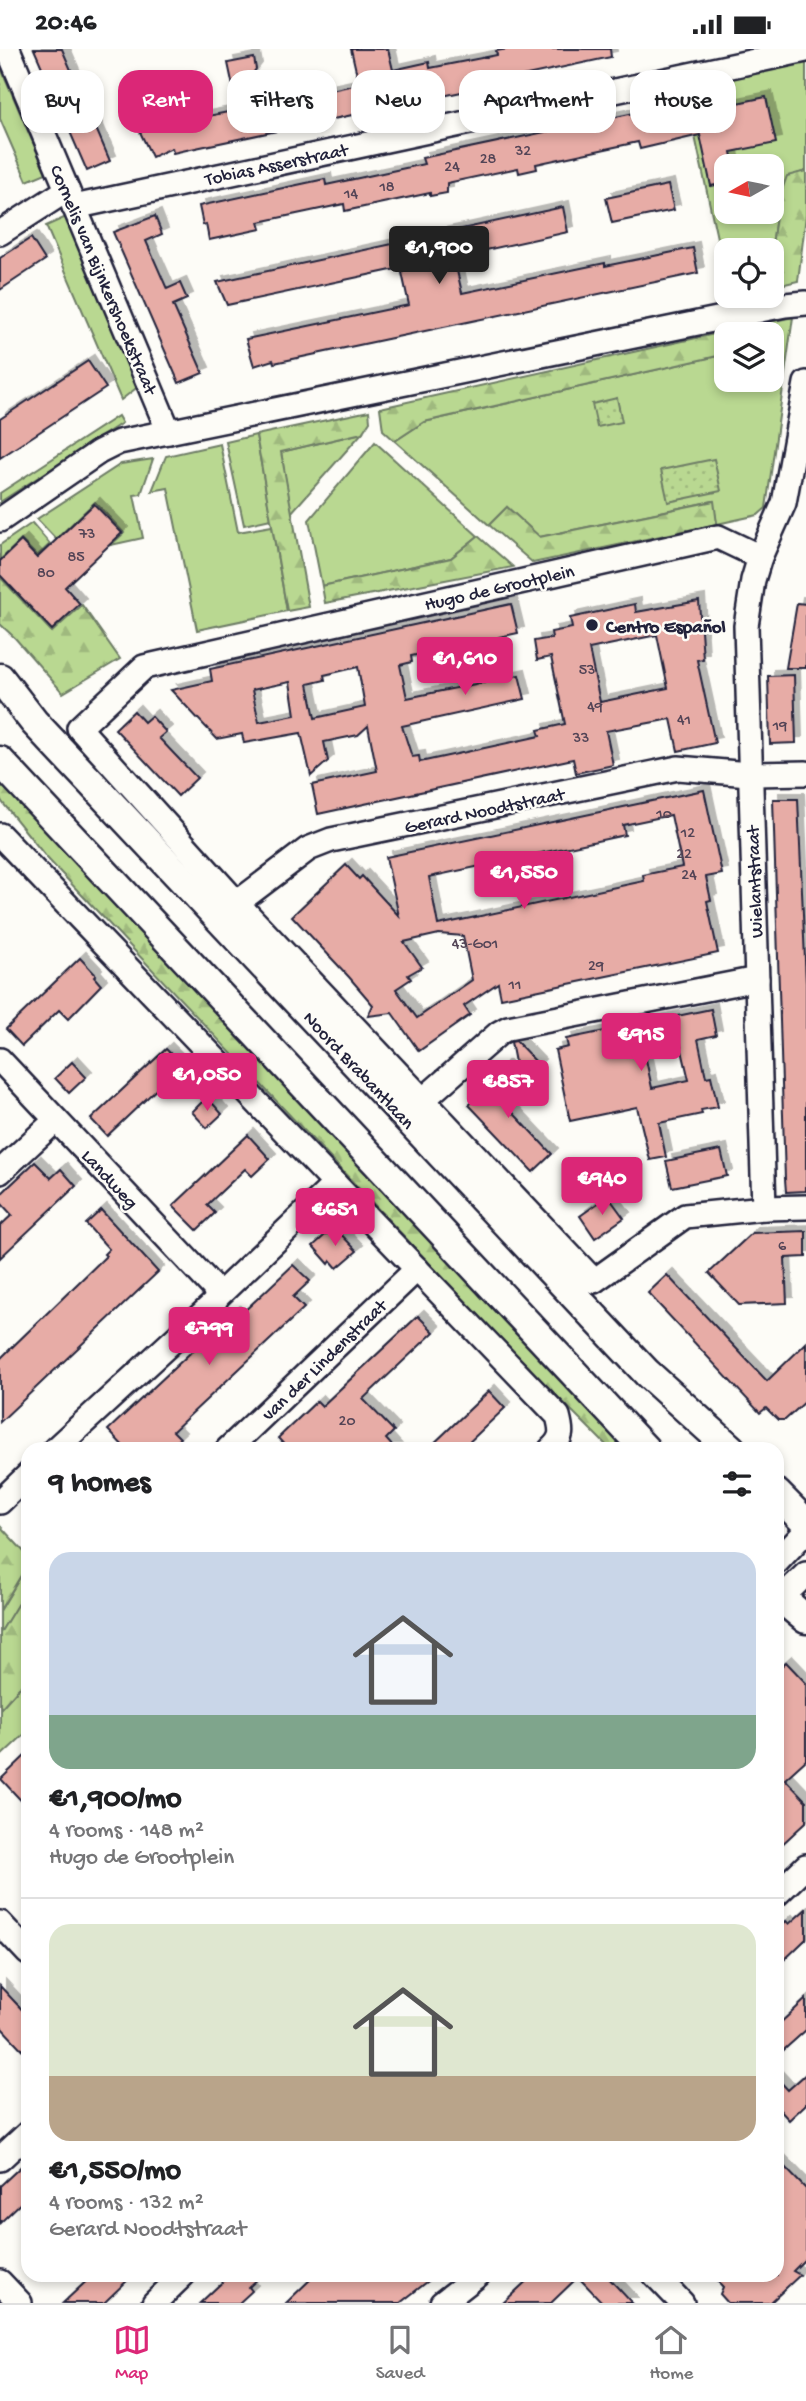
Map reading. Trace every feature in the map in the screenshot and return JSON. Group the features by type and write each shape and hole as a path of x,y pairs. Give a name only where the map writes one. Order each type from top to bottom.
{"main road":[{"name":"Noord Brabantlaan","path":"0,678 34,722 647,1373 723,1442"},
{"path":"0,761 638,1442"},
{"path":"784,1501 806,1523"},
{"path":"784,1603 806,1619"}],"street":[{"name":"Cornelis van Bijnkershoekstraat","path":"8,49 169,432"},
{"name":"Tobias Asserstraat","path":"71,198 806,50"},
{"path":"0,233 71,198"},
{"path":"0,520 99,452 119,442 806,303"},
{"path":"760,557 785,503 806,383"},
{"name":"Hugo de Grootplein","path":"79,729 144,667 718,537 760,557"},
{"name":"Wielantstraat","path":"760,557 753,580 746,626 764,1208"},
{"name":"Noord Brabantlaan","path":"79,729 237,903 594,1281 685,1216 764,1208"},
{"name":"Gerard Noodtstraat","path":"237,903 308,849 331,841 678,768 749,774 806,773"},
{"path":"0,835 558,1416 562,1431 558,1442"},
{"path":"424,1099 508,1028 757,979"},
{"name":"Landweg","path":"0,1060 214,1287 217,1297"},
{"path":"0,1172 56,1120"},
{"path":"72,1442 335,1184"},
{"path":"764,1208 806,1207"},
{"name":"van der Lindenstraat","path":"235,1442 417,1269"},
{"path":"0,1502 21,1482"},
{"path":"784,1555 806,1531"},
{"path":"784,1594 806,1574"},
{"path":"784,1887 806,1866"},
{"path":"0,1923 21,1946"},
{"path":"0,2159 21,2140"},
{"path":"0,2282 20,2303"},
{"path":"154,2303 176,2282"},
{"path":"442,2303 469,2282"},
{"path":"662,2282 682,2303"}],"green space":[{"path":"806,57 806,171 787,177 784,185 784,154 714,154 714,224 775,224 773,238 717,238 694,133 736,133 736,73"},
{"path":"0,66 21,115 21,133 29,133 46,173 27,181 0,119"},
{"path":"806,171 806,215 798,281 784,284 784,238 773,238 775,224 784,224 784,184 787,176"},
{"path":"66,217 139,386 121,400 46,226"},
{"path":"793,317 784,381 784,322 770,322"},
{"path":"714,334 714,357 424,422 395,441 383,430 380,408"},
{"path":"714,357 714,392 782,392 766,508 758,515 717,524 713,501 539,537 507,507 489,525 395,441 424,422"},
{"path":"617,398 622,422 597,427 592,404"},
{"path":"369,411 370,421 362,433 281,452 309,607 287,611 256,435"},
{"path":"118,416 122,423 0,502 0,493"},
{"path":"362,433 291,513 281,452"},
{"path":"256,435 271,519 244,525 226,442"},
{"path":"375,442 478,536 451,558 322,586 309,520"},
{"path":"220,444 238,532 272,526 287,611 197,630 168,488 152,491 166,456"},
{"path":"153,459 141,494 134,495 143,538 111,545 124,533 95,502 56,539 37,519 121,464"},
{"path":"714,459 721,491 668,502 661,470"},
{"path":"714,501 717,524 533,563 489,525 507,507 540,537"},
{"path":"32,523 50,544 37,556 21,540 0,560 0,545"},
{"path":"478,536 513,567 325,603 322,586 451,558"},
{"path":"0,577 52,632 82,605 120,659 63,693 0,624"},
{"path":"0,772 627,1442 603,1442 518,1357 47,858 0,798"},
{"path":"0,1526 21,1548 21,1576 0,1610"},
{"path":"21,1576 21,1605 20,1601 0,1633 0,1611"},
{"path":"20,1600 21,1686 0,1709 0,1633"},
{"path":"21,1686 21,1738 0,1757 0,1709"}],"building":[{"path":"34,49 62,49 71,70 43,70"},
{"path":"351,49 388,49 393,70 356,70"},
{"path":"508,49 610,49 611,57 550,70 459,70 459,93 445,96 445,70 393,70 429,62 430,68 497,55 496,51"},
{"path":"254,58 256,69 229,70 228,63"},
{"path":"351,86 351,115 337,118 337,89"},
{"path":"766,97 776,143 731,154 714,154 714,185 711,186 700,135 640,149 638,142 536,164 537,169 519,173 518,168 447,183 447,193 430,196 430,193 345,211 344,204 259,222 261,229 209,240 199,206 325,179 326,185 424,164 422,158 540,133 616,133 616,117 630,114 630,133 736,133 736,103"},
{"path":"227,112 227,133 268,133 173,153 172,148 152,157 140,133 213,133 213,115"},
{"path":"70,133 98,133 110,161 87,171"},
{"path":"668,185 674,210 612,223 606,198"},
{"path":"563,207 568,232 454,257 462,293 605,263 605,266 693,248 698,273 254,366 246,339 409,305 401,268 227,305 217,282"},
{"path":"155,216 162,234 146,241 167,289 180,283 187,299 173,305 203,373 179,383 113,232"},
{"path":"31,238 45,260 0,290 0,258"},
{"path":"88,361 106,388 0,458 0,419"},
{"path":"94,504 122,533 65,587 80,604 52,630 0,575 0,561 21,541 37,558"},
{"path":"699,601 703,659 697,660 715,743 678,751 671,719 606,731 613,765 576,773 573,759 318,814 312,785 377,771 368,726 358,735 324,742 328,761 311,776 301,733 244,743 242,734 217,739 171,690 212,681 210,669 511,604 518,633 499,637 501,643 461,651 460,646 411,656 412,662 400,665 407,698 519,675 525,699 402,726 412,757 419,756 420,762 540,736 538,730 565,724 551,657 537,660 534,641 552,638 551,632 572,628 570,618 635,604 636,612","holes":["657,635 668,688 600,702 589,649","358,667 365,707 315,718 308,684 325,680 324,675","290,682 295,715 259,722 252,690"]},
{"path":"797,603 806,604 806,668 786,668"},
{"path":"794,675 796,743 770,744 768,676"},
{"path":"134,711 144,722 151,716 166,732 159,738 197,778 178,796 115,729"},
{"path":"704,790 722,874 706,877 711,900 707,901 718,953 501,998 498,983 464,1006 470,1015 419,1051 392,1013 368,1016 373,1005 292,916 346,865 359,879 362,876 399,916 386,857","holes":["671,815 682,867 643,875 644,881 438,925 429,877 625,835 623,825","439,934 463,936 472,980 417,1018 396,989 411,979 408,975 422,967 404,942"]},
{"path":"773,799 798,799 806,983 806,1191 786,1192"},
{"path":"80,958 96,975 94,977 101,985 68,1019 59,1010 22,1046 6,1029"},
{"path":"711,1009 716,1035 698,1039 706,1077 711,1076 718,1107 701,1110 702,1114 659,1123 666,1157 650,1160 637,1107 570,1121 555,1050 568,1047 566,1039","holes":["680,1042 689,1080 652,1088 644,1050"]},
{"path":"516,1041 539,1065 519,1083 511,1042"},
{"path":"166,1049 182,1065 107,1136 91,1119"},
{"path":"72,1062 86,1077 69,1093 55,1078"},
{"path":"503,1066 516,1086 501,1100 552,1154 533,1172 469,1105 481,1094 477,1089"},
{"path":"207,1097 222,1114 207,1128 192,1112"},
{"path":"248,1135 270,1159 252,1176 245,1169 207,1205 215,1213 197,1230 173,1206"},
{"path":"721,1150 727,1176 672,1187 666,1161"},
{"path":"35,1162 51,1178 61,1169 76,1186 0,1258 0,1226 12,1215 0,1202 0,1195"},
{"path":"608,1196 624,1218 595,1238 580,1216"},
{"path":"101,1210 158,1272 0,1422 0,1359 106,1256 104,1254 109,1249 86,1224"},
{"path":"334,1227 357,1251 337,1268 331,1261 329,1264 313,1246"},
{"path":"806,1231 806,1257 785,1258 787,1303 739,1305 709,1273 752,1233"},
{"path":"293,1265 310,1281 293,1297 304,1308 173,1431 180,1438 176,1442 119,1442 108,1430 234,1312 238,1317"},
{"path":"667,1275 767,1381 806,1343 806,1401 785,1420 778,1420 766,1408 760,1413 648,1293"},
{"path":"418,1316 434,1332 363,1399 394,1431 386,1439 389,1442 282,1442 278,1438 317,1401 322,1406"},
{"path":"489,1391 505,1408 469,1442 435,1442"},
{"path":"786,1662 806,1683 806,1760 785,1779 806,1801 806,1822 784,1842"},
{"path":"21,1760 21,1800 1,1779"},
{"path":"806,1909 806,1939 784,1960 784,1923 786,1921 789,1924"},
{"path":"0,1986 21,2008 21,2048 0,2026"},
{"path":"806,1999 806,2030 784,2050 784,2019"},
{"path":"806,2074 806,2104 789,2120 784,2115 784,2086 788,2090"},
{"path":"21,2166 21,2203 0,2223 0,2186"},
{"path":"784,2166 806,2189 806,2258 793,2271 800,2275 770,2303 728,2303 720,2294 723,2287 718,2282 784,2282"},
{"path":"86,2282 126,2282 104,2303 63,2303"},
{"path":"222,2282 254,2282 249,2287 252,2291 239,2303 200,2303"},
{"path":"308,2282 427,2282 400,2303 286,2303"},
{"path":"526,2282 573,2282 551,2303 503,2303"},
{"path":"583,2282 612,2282 632,2303 603,2303"}],"place":[{"name":"Centro Español","path":"592,625"}]}
